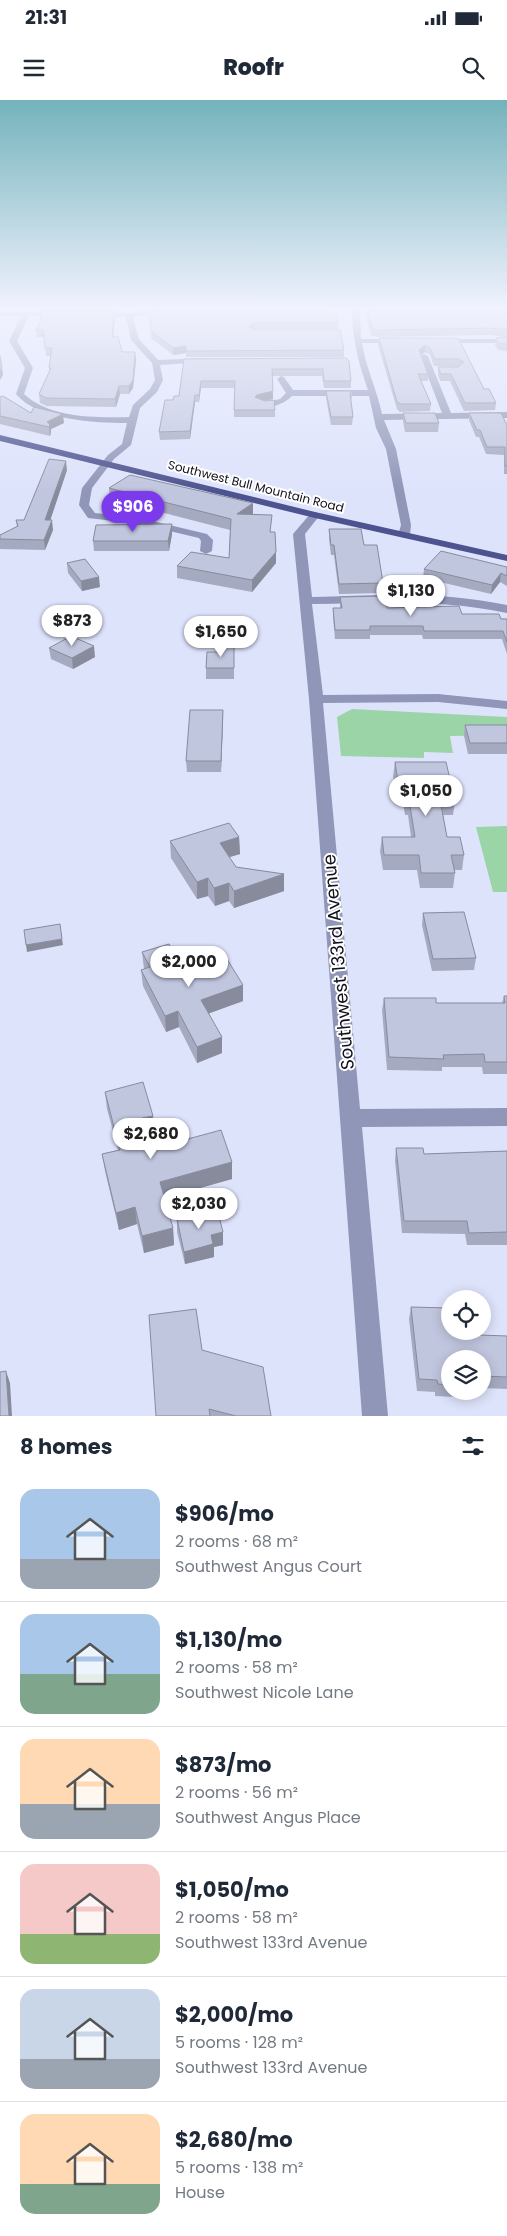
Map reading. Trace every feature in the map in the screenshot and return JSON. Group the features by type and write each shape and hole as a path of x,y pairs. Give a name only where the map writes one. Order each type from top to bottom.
{"main road":[{"name":"Southwest Bull Mountain Road","path":"0,438 315,515 507,558"}],"street":[{"path":"28,369 20,394 30,404 95,419 131,420"},
{"path":"158,369 160,374 158,385 136,408 131,420 126,445 111,457 86,488 84,505 92,516 122,519 203,536 207,540 206,551"},
{"path":"365,369 373,393 378,417 391,449 406,525 404,535"},
{"path":"435,369 448,417"},
{"path":"281,379 290,393"},
{"path":"261,404 283,401 290,393 373,393"},
{"path":"378,417 507,415"},
{"name":"Southwest 133rd Avenue","path":"315,515 299,534 316,698 375,1416"},
{"path":"305,601 443,600 471,602 507,609"},
{"path":"316,698 438,698 507,705"},
{"path":"352,1118 507,1117"}],"green space":[{"path":"352,709 507,717 507,735 450,736 453,753 424,752 424,758 341,756 337,717"},
{"path":"507,826 507,892 493,892 476,827"}],"building":[{"path":"50,369 134,369 133,380 129,386 119,386 115,399 46,398 39,394"},
{"path":"183,369 272,369 273,391 255,397 265,401 274,400 275,410 234,410 235,381 201,381 199,395 195,395 190,431 159,432 165,400 173,400 174,396 179,396"},
{"path":"323,369 350,369 351,381 324,381"},
{"path":"388,369 426,369 428,374 418,374 431,404 401,404 397,402"},
{"path":"439,369 474,369 484,389 489,389 496,403 465,403 451,374 441,374"},
{"path":"326,391 352,391 350,393 353,417 331,417"},
{"path":"3,396 31,413 34,407 63,414 47,422 50,424 49,427 0,416 0,397"},
{"path":"403,413 435,413 439,423 406,423"},
{"path":"469,413 501,413 507,425 507,466 505,466 505,447 487,447 480,430 477,430"},
{"path":"49,459 66,461 45,520 52,520 44,540 0,539 0,535 18,526 16,520 24,520"},
{"path":"130,475 253,503 237,514 272,515 270,532 275,532 276,552 252,580 177,566 191,552 229,558 231,519 109,488"},
{"path":"172,524 168,541 93,541 96,525"},
{"path":"329,529 361,529 364,545 377,545 383,583 339,584 334,545 331,545"},
{"path":"441,551 507,567 507,576 501,573 492,585 424,569"},
{"path":"85,559 99,577 81,581 67,563"},
{"path":"385,596 387,608 459,606 462,614 499,614 501,619 507,619 507,642 503,631 424,631 423,626 370,626 370,630 335,630 333,608 342,608 340,597"},
{"path":"71,636 94,646 72,658 49,648"},
{"path":"218,645 234,645 234,668 206,668 207,652 218,652"},
{"path":"190,710 223,710 221,761 186,761"},
{"path":"465,725 507,725 507,743 470,743"},
{"path":"395,762 446,762 455,801 440,800 447,837 460,837 464,855 451,855 455,873 421,873 419,855 384,855 382,837 415,837 409,800 407,800 404,782 398,782"},
{"path":"229,823 239,837 220,843 236,867 284,874 234,891 229,883 214,888 208,878 197,882 170,841"},
{"path":"464,912 476,958 433,959 423,913"},
{"path":"60,924 62,939 26,945 24,930"},
{"path":"169,944 181,966 222,951 243,985 201,1000 222,1037 197,1047 178,1011 165,1016 141,970 150,967 142,952"},
{"path":"504,996 507,996 507,1062 485,1062 484,1054 443,1055 444,1059 389,1057 384,998 436,998 436,1003 505,1003"},
{"path":"143,1082 153,1116 142,1118 151,1149 221,1130 232,1162 160,1182 173,1228 142,1236 135,1207 116,1213 102,1154 120,1150 105,1092"},
{"path":"396,1148 423,1148 424,1154 507,1151 507,1232 469,1233 467,1221 404,1221"},
{"path":"217,1209 223,1232 211,1235 213,1244 184,1252 177,1219"},
{"path":"411,1307 441,1308 441,1340 491,1340 491,1335 507,1336 507,1377 491,1376 491,1350 441,1350 441,1384 438,1384 437,1380 419,1379"},
{"path":"196,1309 202,1350 263,1367 271,1416 236,1416 209,1409 210,1416 156,1416 149,1315"},
{"path":"6,1371 9,1416 0,1416 0,1372"}]}
